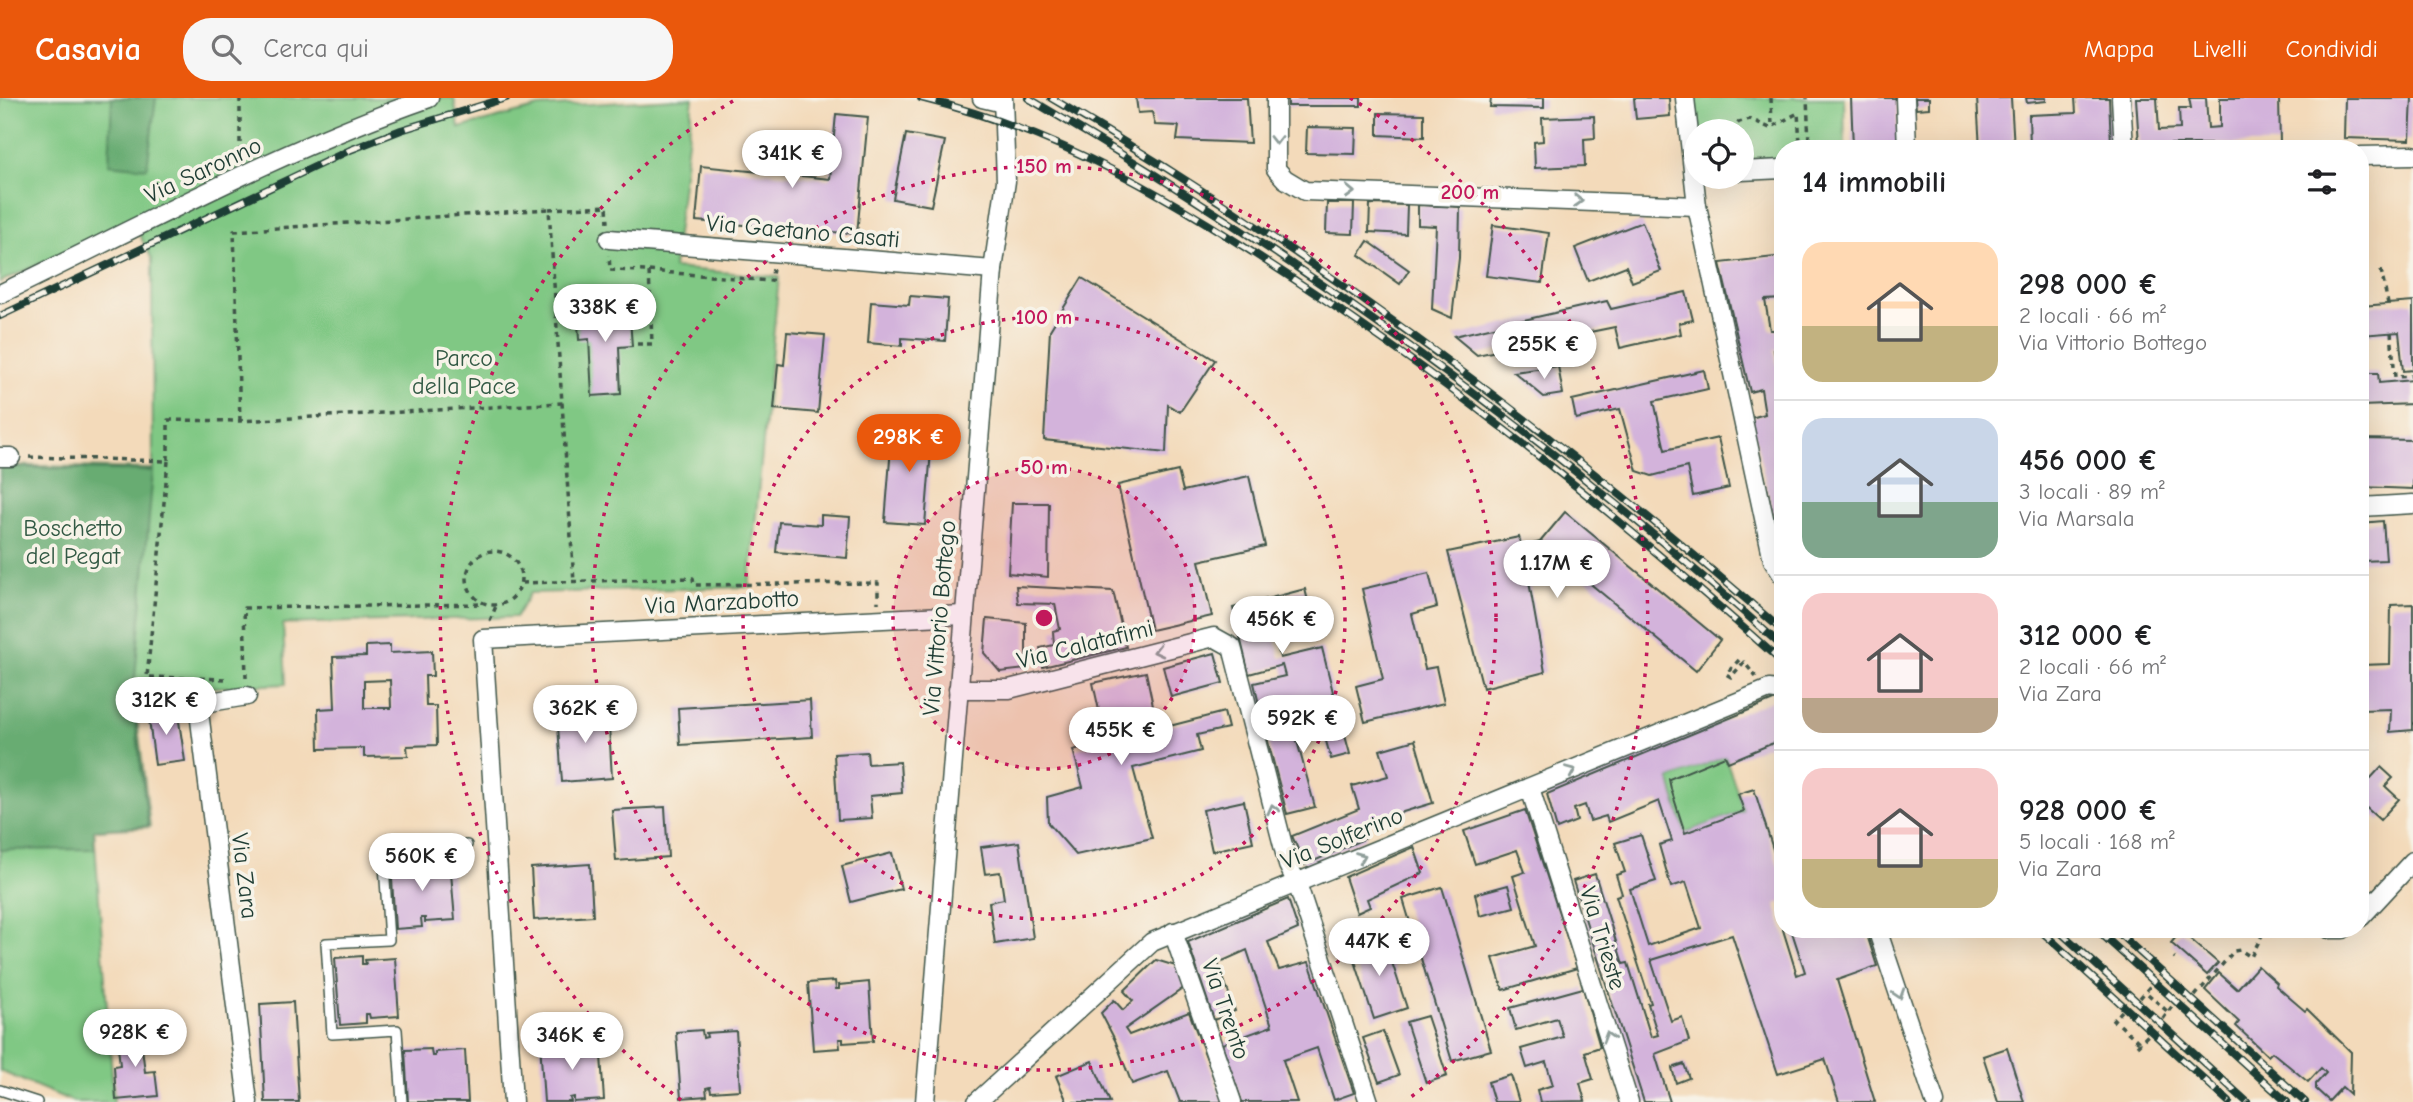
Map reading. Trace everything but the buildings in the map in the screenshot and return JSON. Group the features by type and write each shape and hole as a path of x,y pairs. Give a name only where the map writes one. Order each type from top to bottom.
{"street":[{"name":"Via Saronno","path":"0,294 246,176 379,117 429,98"},
{"path":"982,98 1003,101"},
{"path":"1276,98 1276,169 1285,179 1305,191 1697,206"},
{"path":"1685,98 1687,119"},
{"path":"1905,98 1907,140"},
{"path":"2121,98 2123,140"},
{"name":"Via Vittorio Bottego","path":"925,1102 993,270 1006,181 1007,137 1003,101"},
{"path":"2369,156 2413,155"},
{"path":"1754,170 1774,169"},
{"path":"1695,189 1774,562"},
{"name":"Via Gaetano Casati","path":"609,239 993,270"},
{"path":"2369,508 2413,505"},
{"name":"Via Marzabotto","path":"513,1102 483,639 963,615"},
{"name":"Via Calatafimi","path":"958,689 1009,689 1214,637 1224,640 1232,647 1288,865 1297,883"},
{"name":"Via Zara","path":"246,688 198,704 248,1102"},
{"name":"Via Solferino","path":"977,1102 1152,942 1774,691"},
{"name":"Via Trieste","path":"1530,788 1629,1102"},
{"path":"2369,909 2413,861"},
{"path":"1297,883 1369,1102"},
{"name":"Via Trento","path":"1173,932 1232,1102"},
{"path":"1880,938 1935,1102"}],"lane":[{"path":"402,1102 397,1030 332,1034 326,943 389,940 383,849 467,845"},
{"path":"0,1090 37,1102"}],"path":[{"path":"240,98 240,155 246,176"},
{"path":"1771,98 1772,126"},
{"path":"1807,98 1809,140"},
{"path":"1754,120 1772,126 1798,113 1800,140"},
{"path":"240,421 234,231 549,209 575,582"},
{"path":"649,271 771,281 775,254"},
{"path":"2381,270 2388,304"},
{"path":"637,344 652,344 650,293"},
{"path":"2391,332 2395,377 2413,376"},
{"path":"483,604 473,596 467,586 467,573 471,562 481,554 493,550 505,552 515,560 521,570 522,583 517,594 508,602 496,606 483,604 244,608 246,688 147,677 168,461 168,420 240,421 563,403"},
{"path":"6,457 168,461"},
{"path":"522,583 693,578 694,585 878,583 877,619"},
{"path":"1739,660 1726,674 1731,677 1744,662 1748,666"},
{"path":"2195,996 2234,951 2240,950 2251,957 2260,938"},
{"path":"2140,998 2151,985"},
{"path":"2145,992 2168,1012"},
{"path":"2163,1019 2173,1005"},
{"path":"2112,1019 2122,1011"},
{"path":"2120,1025 2139,1044 2148,1035"}],"green space":[{"name":"Parco della Pace","path":"0,98 454,98 459,128 539,107 693,98 673,268 779,277 749,587 530,593 516,617 283,624 286,684 181,689 181,697 135,701 150,827 94,830 114,1102 74,1102 0,1071 0,465 153,469 152,259 133,222 0,282"},
{"path":"112,98 156,98 147,168 109,164"},
{"path":"1692,98 1844,98 1845,140 1774,140 1774,159 1754,160 1754,119 1695,119"},
{"name":"Boschetto del Pegat","path":"0,467 153,471 133,701 148,826 94,830 95,849 0,850"},
{"path":"1725,756 1744,811 1685,833 1669,779"}],"railway":[{"path":"0,316 350,150 401,130 506,98"},
{"path":"921,98 1024,130 1072,150 1163,197 1298,282 1487,416 1608,512 1774,655"},
{"path":"1028,98 1227,221 1420,353 1605,495 1774,639"},
{"path":"1051,98 1244,218 1429,347 1609,485 1774,623"},
{"path":"2049,938 2229,1102"},
{"path":"2067,938 2247,1102"},
{"path":"2106,938 2287,1102"},
{"path":"2124,938 2305,1102"}]}
